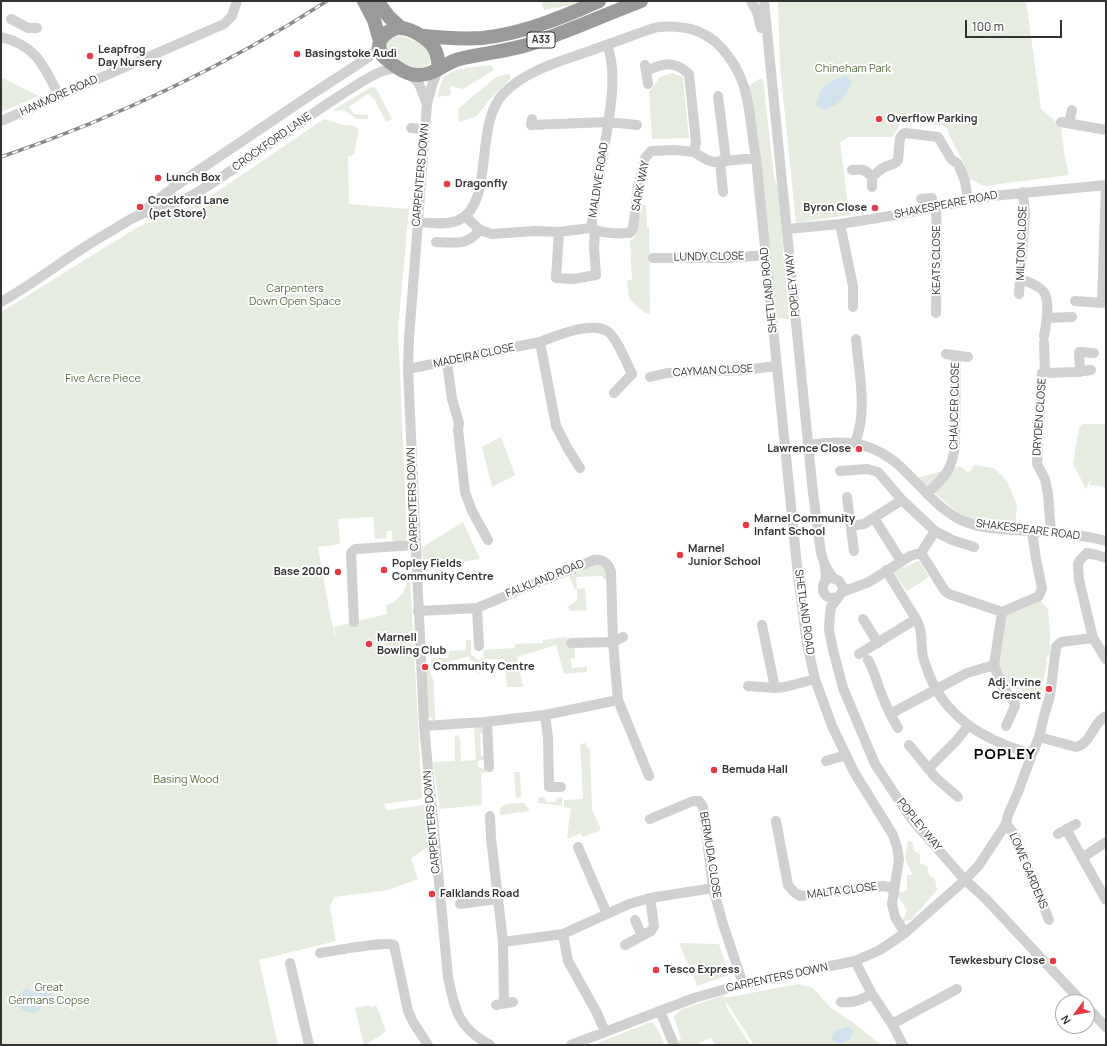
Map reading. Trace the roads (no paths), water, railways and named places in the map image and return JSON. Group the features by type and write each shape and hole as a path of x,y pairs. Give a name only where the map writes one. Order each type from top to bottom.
{"highway":[{"path":"364,1 374,20 379,44 384,57 406,72"},
{"name":"A33","path":"377,1 389,17 401,28 424,36 444,38 482,38 506,33 546,23 599,1"},
{"name":"A33","path":"406,72 425,74 455,61 475,55 529,44 641,1"},
{"path":"379,44 388,32 401,28"},
{"path":"424,36 435,48 438,56 439,68"}],"street":[{"name":"HANMORE ROAD","path":"1,121 224,24 232,16 237,1"},
{"path":"751,1 757,12 765,51 769,57"},
{"name":"POPLEY WAY","path":"764,2 813,493 821,552 832,580 843,587 840,595"},
{"path":"11,19 32,28 18,42"},
{"name":"SHETLAND ROAD","path":"465,216 474,207 477,198 489,118 494,106 510,87 565,59 658,27 684,28 698,31 711,38 729,56 739,74 746,95 756,158 802,611 807,644 815,679 832,726 854,772 894,835 900,859 892,904 895,917 905,933"},
{"path":"1,37 18,42 33,52 40,61 59,96"},
{"name":"CROCKFORD LANE","path":"1,302 35,281 107,232 141,214 174,187 307,93 369,57 379,44"},
{"name":"MALDIVE ROAD","path":"480,230 492,234 534,231 559,232 593,229 612,85 610,58 607,45"},
{"path":"648,84 645,68 671,64 682,68 689,74 697,154 714,162 756,158"},
{"name":"CROCKFORD LANE","path":"141,214 165,207 196,193 233,170 292,126 370,77 390,68 406,72"},
{"name":"CARPENTERS DOWN","path":"439,68 432,85 427,104 409,338 408,369 424,726 448,977 455,1010 464,1024 479,1039 490,1045"},
{"name":"CARPENTERS DOWN","path":"406,72 418,84 427,104"},
{"path":"718,96 723,161 723,192"},
{"path":"1072,110 1065,123 1106,130"},
{"path":"532,119 531,125 608,122 637,125"},
{"path":"411,128 425,129"},
{"path":"852,170 863,169 872,182 884,167 895,165 897,163 900,138 902,134 905,133 938,137 951,159 958,164 965,181 968,200"},
{"name":"SARK WAY","path":"593,229 615,234 630,233 633,228 638,188 645,158 651,151 675,150 697,154"},
{"path":"1075,301 1104,302 1106,185"},
{"name":"SHAKESPEARE ROAD","path":"787,229 840,224 896,215 930,202 968,200 1023,192 1106,185"},
{"name":"MILTON CLOSE","path":"1020,294 1025,214 1023,192"},
{"name":"KEATS CLOSE","path":"930,202 937,239 936,313"},
{"path":"418,222 448,223 465,216 480,230 469,240 463,242 435,241"},
{"path":"840,224 853,286 853,307"},
{"path":"559,232 556,278 574,279 596,275 593,229"},
{"name":"LUNDY CLOSE","path":"652,259 730,258 765,255"},
{"name":"DRYDEN CLOSE","path":"1020,279 1027,281 1043,291 1046,299 1047,318 1044,339 1044,373 1042,373 1037,464 1045,479 1048,494 1051,532"},
{"path":"1047,318 1072,317"},
{"name":"MADEIRA CLOSE","path":"408,369 540,342 560,334 594,327 608,331 617,343 632,374 614,393"},
{"path":"855,443 862,420 862,397 856,339"},
{"path":"540,342 557,428 580,468"},
{"path":"1080,372 1079,352 1094,352"},
{"name":"CHAUCER CLOSE","path":"927,494 947,474 954,458 956,443 951,355 968,357"},
{"path":"447,362 452,399 459,423 458,429 465,492 472,511 488,541"},
{"name":"CAYMAN CLOSE","path":"647,377 667,373 743,370 777,366"},
{"path":"1044,373 1080,372 1091,370"},
{"name":"SHAKESPEARE ROAD","path":"809,445 841,442 855,443 878,451 894,462 941,507 971,524 982,527 1051,532 1106,541"},
{"path":"840,471 867,469 878,472 902,500 936,531 952,540 974,547"},
{"path":"847,497 854,551"},
{"path":"851,526 864,524 902,500"},
{"path":"874,518 901,561"},
{"path":"827,597 830,598 840,595 869,582 901,561 910,556 921,553 936,531"},
{"path":"921,553 945,591 949,594 1002,612 1039,596 1042,591 1042,583 1036,559 1032,531"},
{"path":"354,622 351,553 355,549 416,545"},
{"path":"1106,558 1097,554 1087,553 1078,564 1079,580 1093,638 1102,645 1106,660"},
{"name":"FALKLAND ROAD","path":"418,611 478,608 590,561 599,559 603,561 607,564 611,572 613,642 618,700 649,776"},
{"path":"886,570 916,619 921,630 925,663 936,688 950,708 968,726 985,737 998,743 1032,754"},
{"path":"832,580 860,585"},
{"name":"POPLEY WAY","path":"832,580 822,587 831,607 829,621 830,635 843,688 875,764 910,816 965,880 985,898 1075,994"},
{"path":"831,607 840,595"},
{"path":"478,608 479,646"},
{"path":"1002,612 994,665 1001,684 1014,702 1015,706 1006,726"},
{"path":"863,619 878,643"},
{"path":"859,654 916,619"},
{"path":"762,625 775,688"},
{"path":"571,643 613,642 623,637"},
{"name":"CARPENTERS DOWN","path":"571,1045 694,998 743,984 855,961 880,950 905,933 965,880 979,864 1006,824 1008,815 1039,737 1050,696 1056,646 1061,642 1093,638"},
{"path":"868,660 890,714 898,728"},
{"path":"890,714 936,688 968,673 994,665"},
{"path":"748,686 775,688 785,687 815,679"},
{"path":"424,726 487,722 545,715 618,700"},
{"path":"545,715 548,738 549,787 561,787"},
{"path":"1039,737 1072,747 1079,746 1089,737 1099,721 1106,716"},
{"path":"486,765 487,722"},
{"path":"928,769 957,740 968,726"},
{"path":"909,745 928,769 958,797"},
{"path":"826,761 846,755"},
{"name":"BERMUDA CLOSE","path":"650,819 693,801 699,801 703,807 713,888 743,984"},
{"path":"490,816 497,899 503,942 504,1003"},
{"name":"MALTA CLOSE","path":"776,821 788,885 800,896 883,886 894,888"},
{"name":"LOWE GARDENS","path":"1006,824 1015,835 1049,920"},
{"path":"1076,824 1062,832 1082,858 1106,900"},
{"path":"1082,858 1106,842"},
{"path":"578,846 607,914"},
{"path":"503,942 563,934 629,904 650,898 713,888"},
{"path":"625,945 651,931 654,926 650,898"},
{"path":"460,904 497,899"},
{"path":"635,920 642,936"},
{"path":"563,934 568,961 597,1013 605,1032"},
{"path":"320,953 371,946 394,945 408,1011 413,1022 428,1045"},
{"path":"855,961 872,994 892,1024 903,1045"},
{"path":"290,962 309,1045"},
{"path":"892,1024 957,989"},
{"path":"841,1002 852,1008 857,1002 872,994"},
{"path":"660,1011 674,1045"},
{"path":"1095,1014 1104,1021"}],"water":[{"path":"846,75 852,82 847,92 836,105 825,110 816,105 820,92 826,85"},
{"path":"27,988 33,993 44,991 52,994 46,998 38,1011 33,1013 24,1011 19,1004 23,990"},
{"path":"848,1027 854,1031 849,1040 838,1044 831,1038 836,1030"}],"railway":[{"path":"1,157 44,142 128,108 169,89 210,69 289,25 327,1"}],"place":[{"name":"Basingstoke Audi","path":"297,54"},
{"name":"Leapfrog Day Nursery","path":"90,56"},
{"name":"Overflow Parking","path":"879,119"},
{"name":"Lunch Box","path":"158,178"},
{"name":"Dragonfly","path":"447,184"},
{"name":"Crockford Lane (pet Store)","path":"140,207"},
{"name":"Byron Close","path":"875,208"},
{"name":"Lawrence Close","path":"859,449"},
{"name":"Marnel Community Infant School","path":"746,525"},
{"name":"Marnel Junior School","path":"680,555"},
{"name":"Popley Fields Community Centre","path":"384,570"},
{"name":"Base 2000","path":"338,572"},
{"name":"Marnell Bowling Club","path":"369,644"},
{"name":"Community Centre","path":"425,667"},
{"name":"Adj. Irvine Crescent","path":"1049,689"},
{"name":"Bemuda Hall","path":"714,770"},
{"name":"Falklands Road","path":"432,894"},
{"name":"Tewkesbury Close","path":"1053,961"},
{"name":"Tesco Express","path":"656,970"}],"district":[{"name":"POPLEY","path":"1005,755"}],"park label":[{"name":"Chineham Park","path":"853,69"},
{"name":"Carpenters Down Open Space","path":"295,295"},
{"name":"Five Acre Piece","path":"103,379"},
{"name":"Basing Wood","path":"186,780"},
{"name":"Great Germans Copse","path":"49,994"}]}
